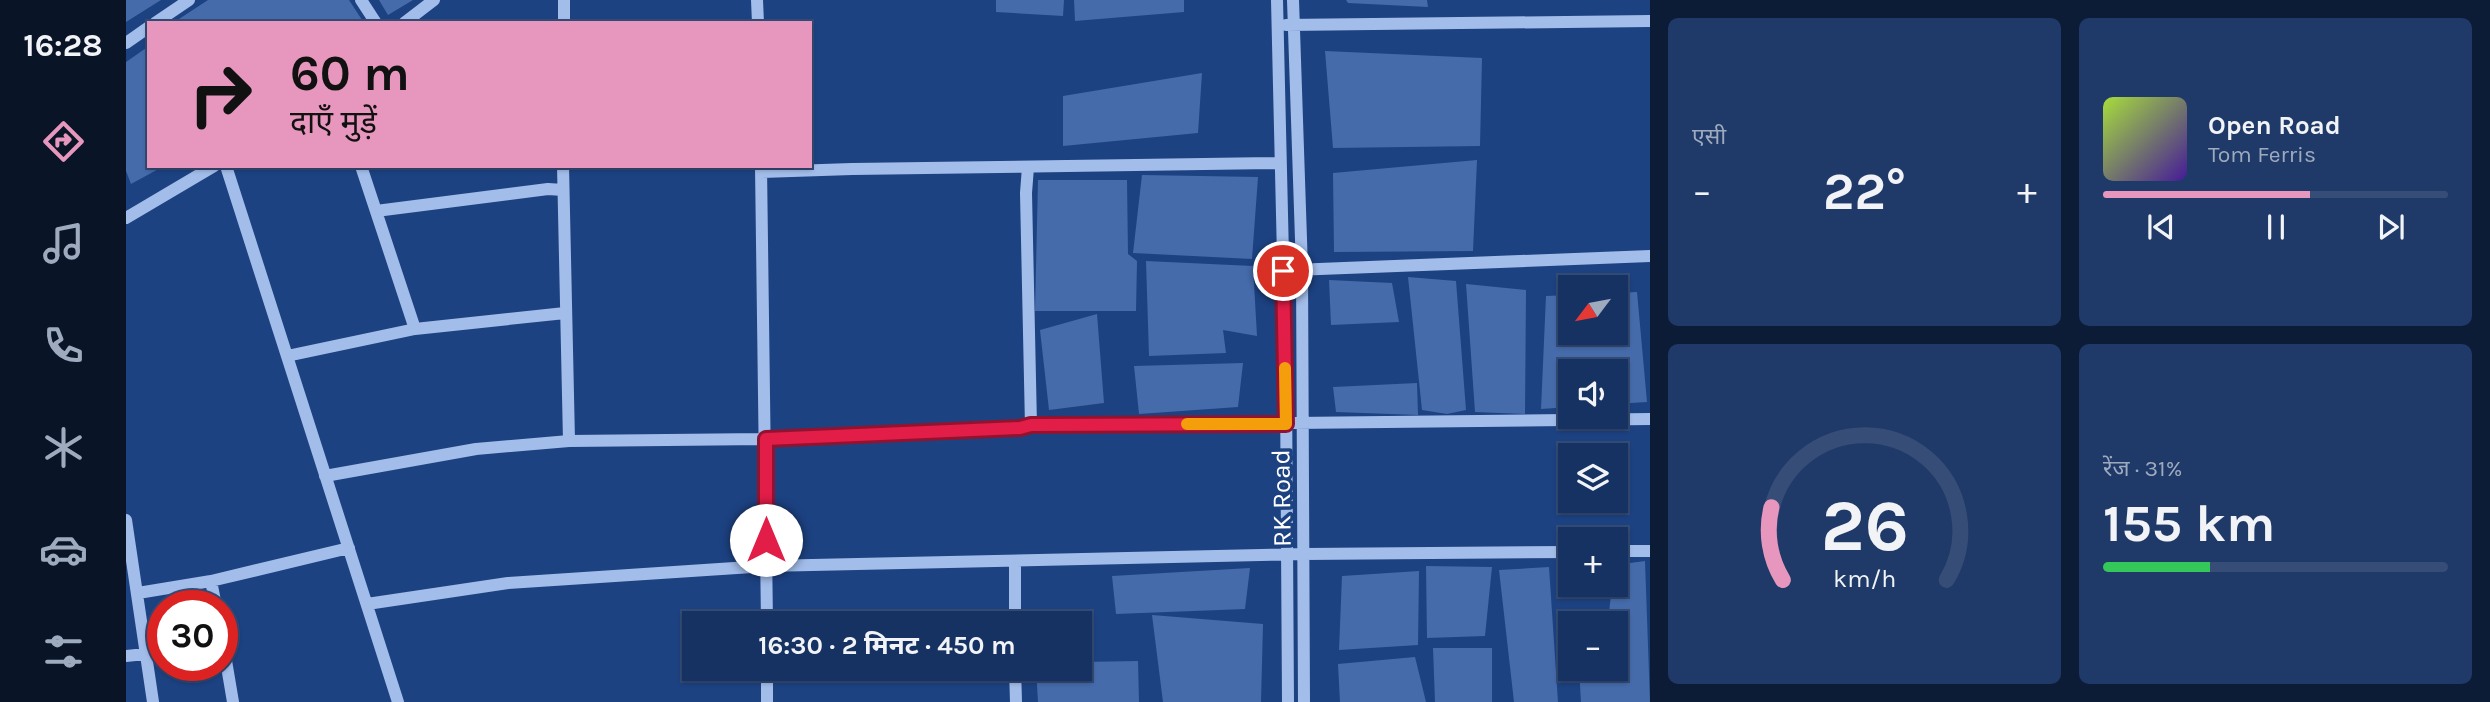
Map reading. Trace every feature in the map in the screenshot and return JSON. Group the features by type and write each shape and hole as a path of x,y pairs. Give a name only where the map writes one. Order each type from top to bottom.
{"street":[{"path":"158,21 189,0"},
{"path":"361,0 375,21"},
{"path":"407,21 434,0"},
{"path":"564,0 564,21"},
{"path":"757,0 758,21"},
{"name":"RK Road","path":"1277,0 1286,424 1288,702"},
{"name":"RK Road","path":"1293,0 1302,269 1304,702"},
{"path":"1277,25 1650,21"},
{"path":"126,43 147,28"},
{"path":"766,611 761,169 1280,163"},
{"path":"1028,167 1026,193 1031,425"},
{"path":"126,218 211,168"},
{"path":"227,168 398,702"},
{"path":"362,168 415,329"},
{"path":"563,168 569,441"},
{"path":"376,211 548,189 563,190"},
{"path":"1283,271 1650,256"},
{"path":"287,356 415,329 565,313"},
{"path":"325,476 476,449 569,441 766,439 1020,428 1031,425 1650,419"},
{"path":"126,520 153,702"},
{"path":"138,593 211,581 349,548"},
{"path":"1628,551 1650,551"},
{"path":"367,604 508,583 766,566 1304,554 1558,552"},
{"path":"1015,561 1015,611"},
{"path":"211,581 213,590"},
{"path":"126,656 145,654"},
{"path":"229,681 233,702"},
{"path":"767,681 767,702"},
{"path":"1015,681 1016,702"}],"building":[{"path":"126,0 161,0 126,22"},
{"path":"208,0 349,0 363,21 180,21 179,19"},
{"path":"379,0 413,0 388,15"},
{"path":"996,0 1064,0 1063,16 996,12"},
{"path":"1074,0 1184,0 1184,12 1075,21"},
{"path":"1346,0 1427,0 1428,7 1348,3"},
{"path":"147,47 147,168 160,168 131,184 126,171 126,62"},
{"path":"1325,51 1482,58 1480,146 1333,148"},
{"path":"1202,73 1198,133 1063,146 1063,96"},
{"path":"1477,160 1473,251 1334,252 1333,173"},
{"path":"1142,175 1258,177 1252,259 1133,253"},
{"path":"1038,180 1127,180 1128,254 1137,261 1136,311 1035,311"},
{"path":"1146,261 1253,266 1257,336 1223,330 1226,353 1149,356"},
{"path":"1408,277 1456,281 1466,410 1447,414 1422,410"},
{"path":"1329,280 1392,283 1399,322 1331,325"},
{"path":"1466,284 1526,290 1525,414 1475,412"},
{"path":"1628,292 1637,292 1647,402 1628,403 1628,359 1558,359 1558,408 1541,409 1546,296 1558,296 1558,345 1628,345"},
{"path":"1097,314 1104,403 1049,410 1040,330"},
{"path":"1243,363 1238,407 1139,414 1134,366"},
{"path":"1417,383 1418,415 1336,412 1333,387"},
{"path":"1645,561 1650,702 1581,702 1580,681 1628,681 1628,611 1609,611 1611,597 1628,597 1628,563"},
{"path":"1426,566 1492,567 1485,636 1427,638"},
{"path":"1549,567 1558,702 1514,702 1499,570"},
{"path":"1250,568 1245,609 1116,614 1112,576"},
{"path":"1419,571 1418,645 1339,650 1342,576"},
{"path":"1152,615 1263,624 1261,702 1163,702"},
{"path":"1433,648 1492,648 1492,702 1435,702"},
{"path":"1415,657 1426,702 1340,702 1338,664"},
{"path":"1138,661 1139,702 1038,702 1037,681 1092,681 1092,662"}],"slow traffic":[{"path":"1187,424 1286,424 1285,368"}],"route":[{"path":"766,540 766,439 1020,428 1031,425 1286,424 1283,271"}]}
